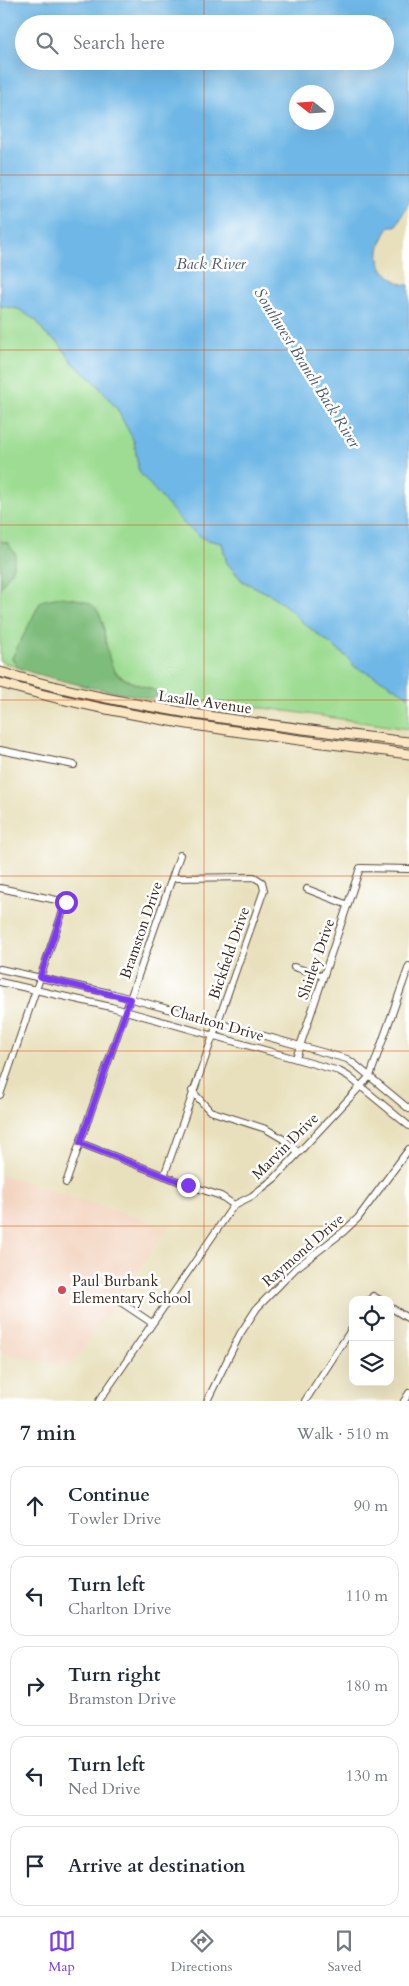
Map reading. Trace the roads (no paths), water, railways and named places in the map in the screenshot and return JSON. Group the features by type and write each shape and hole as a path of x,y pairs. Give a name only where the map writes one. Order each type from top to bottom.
{"main road":[{"name":"Lasalle Avenue","path":"0,672 86,694 173,712 409,742"},
{"name":"Lasalle Avenue","path":"0,683 84,705 168,722 409,754"}],"street":[{"path":"0,750 74,764"},
{"name":"Bramston Drive","path":"66,1183 180,855"},
{"name":"Shirley Drive","path":"296,1058 360,868 409,870"},
{"name":"Bickfield Drive","path":"164,1176 192,1091 214,1036 263,894 264,886 260,880 254,877 172,878"},
{"path":"0,888 66,902 0,1095"},
{"path":"307,889 348,905"},
{"name":"Marvin Drive","path":"99,1401 234,1205 252,1196 276,1178 370,1076 409,966"},
{"path":"294,967 323,976"},
{"name":"Charlton Drive","path":"0,969 130,999 349,1060 409,1109"},
{"name":"Charlton Drive","path":"0,982 126,1011 342,1072 409,1126"},
{"path":"192,1091 210,1111 266,1129 283,1139 298,1152"},
{"path":"80,1143 221,1196 234,1205"},
{"name":"Raymond Drive","path":"207,1401 240,1334 257,1308 296,1268 358,1218 409,1149"},
{"path":"122,1303 152,1323"},
{"path":"394,1310 409,1319"},
{"path":"305,1401 349,1333"},
{"path":"404,1401 409,1393"}],"water":[{"name":"Back River","path":"0,0 409,0 409,203 396,226 390,226 383,239 380,246 379,259 385,271 391,277 409,285 409,696 355,667 347,657 301,621 287,607 271,595 243,581 227,563 222,543 204,539 185,525 139,472 134,441 117,409 95,382 74,364 58,342 45,334 37,321 18,309 0,306"}],"place":[{"name":"Paul Burbank Elementary School","path":"62,1290"}],"water label":[{"name":"Southwest Branch Back River","path":"307,368"}]}
